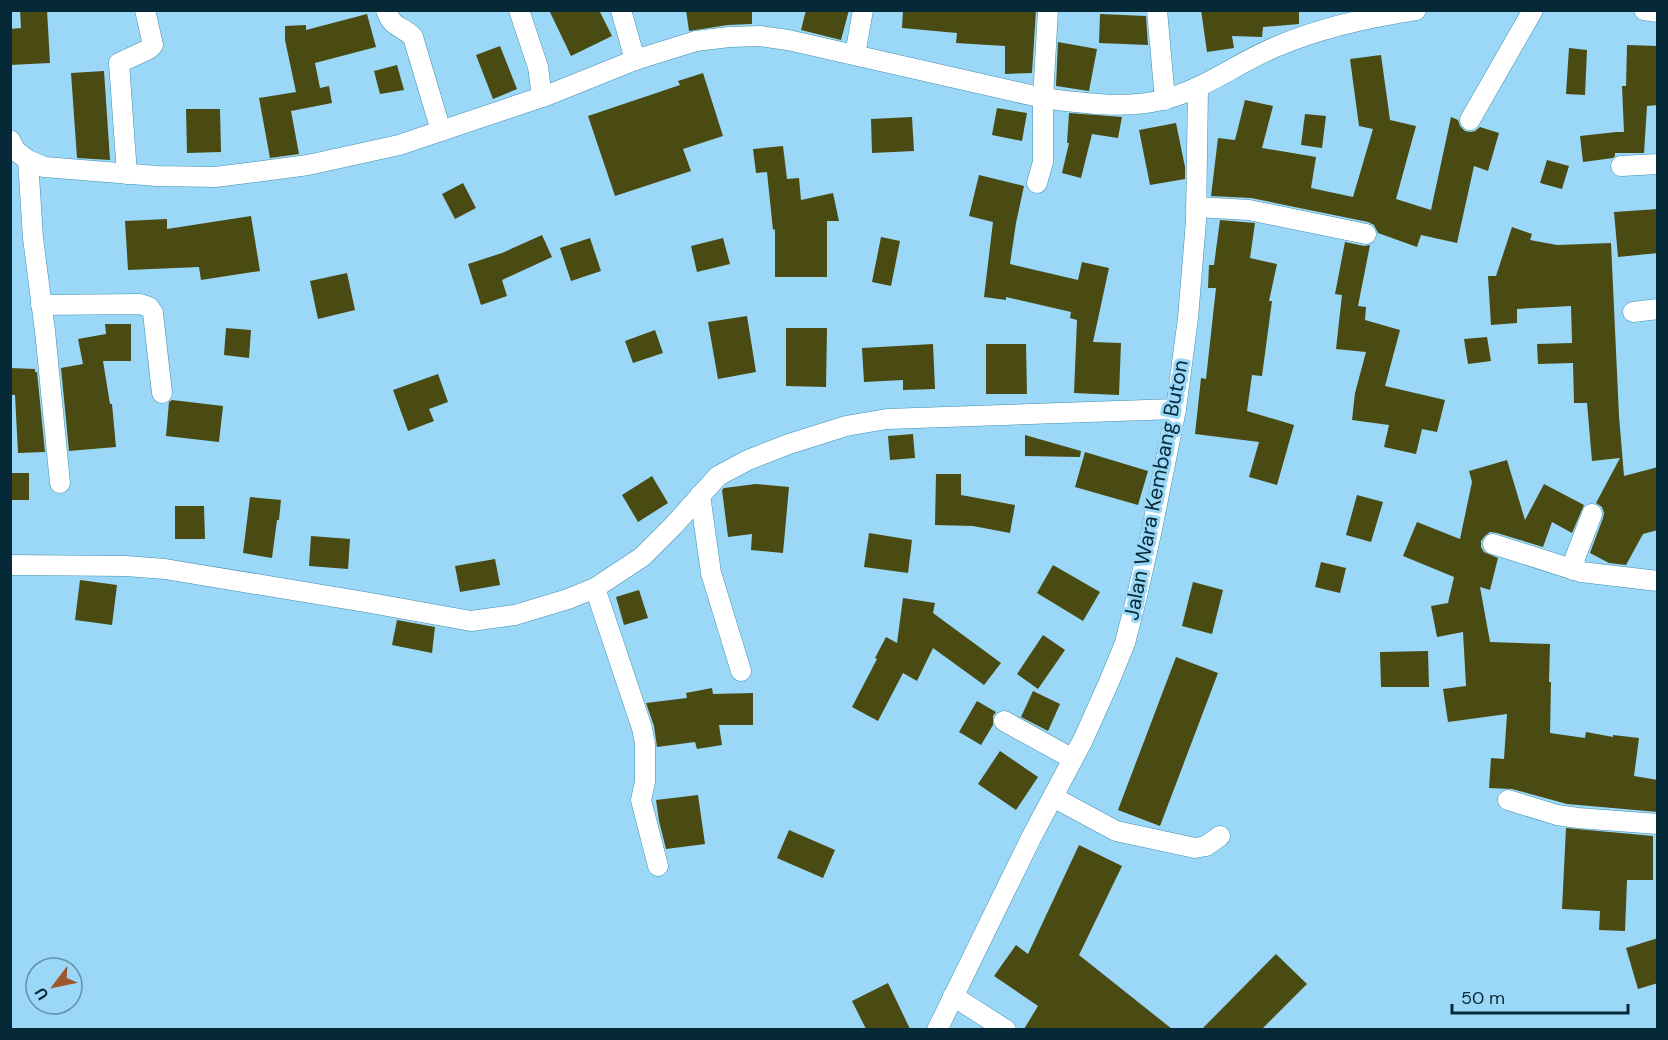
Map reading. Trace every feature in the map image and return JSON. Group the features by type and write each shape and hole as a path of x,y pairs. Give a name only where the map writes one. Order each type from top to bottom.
{"street":[{"path":"127,174 120,63 153,45 145,10"},
{"path":"386,10 388,19 395,27 408,32 413,38 441,131"},
{"path":"519,10 538,67 542,97"},
{"path":"621,10 635,60"},
{"path":"855,55 863,10"},
{"path":"1037,183 1042,162 1048,10"},
{"path":"1157,10 1165,100"},
{"path":"16,151 44,167 157,176 215,177 309,165 399,145 542,97 635,60 696,41 729,37 760,36 788,40 1043,98 1083,104 1128,105 1165,100 1198,88 1268,50 1322,30 1416,10"},
{"path":"1470,120 1533,10"},
{"path":"1644,10 1658,12"},
{"name":"Jalan Wara Kembang Buton","path":"937,1029 1073,759 1125,643 1152,529 1176,409 1188,318 1196,207 1198,88"},
{"path":"16,151 33,238 60,483"},
{"path":"1621,166 1658,164"},
{"path":"1196,207 1249,210 1366,234"},
{"path":"41,305 140,304 149,307 153,313 162,393"},
{"path":"1633,312 1658,309"},
{"path":"10,565 126,566 165,569 471,621 515,615 595,588 642,557 718,476 748,460 846,426 897,419 1176,409"},
{"path":"700,495 711,573 741,671"},
{"path":"1574,570 1575,558 1592,514"},
{"path":"1493,544 1574,570 1658,581"},
{"path":"595,588 642,728 645,744 645,782 641,800 658,866"},
{"path":"1004,721 1073,759"},
{"path":"1053,797 1116,831 1195,848 1206,846 1220,836"},
{"path":"1508,800 1578,818 1658,824"},
{"path":"952,996 1006,1029"}],"building":[{"path":"20,10 47,10 50,63 10,65 10,29 21,28"},
{"path":"549,10 599,10 612,36 571,56"},
{"path":"686,10 752,10 752,24 689,31"},
{"path":"806,10 849,10 841,40 801,30"},
{"path":"903,10 1036,10 1032,73 1005,74 1005,46 956,43 957,33 902,28"},
{"path":"1201,10 1299,10 1299,24 1263,27 1262,37 1232,36 1234,48 1207,52"},
{"path":"367,14 376,47 315,63 320,88 329,86 332,103 291,111 299,154 270,158 259,98 296,92 285,40 285,26 306,25 306,30"},
{"path":"1100,14 1146,16 1148,45 1099,43"},
{"path":"1058,42 1097,49 1089,91 1056,86"},
{"path":"1627,45 1658,46 1658,105 1647,106 1644,153 1615,153 1613,158 1583,162 1580,136 1624,132 1622,86 1626,86"},
{"path":"500,46 517,89 493,99 476,55"},
{"path":"1569,48 1587,50 1585,95 1566,94"},
{"path":"1381,55 1390,120 1416,126 1396,199 1431,210 1451,117 1458,120 1465,131 1475,131 1480,127 1499,133 1488,171 1474,166 1457,243 1421,235 1417,247 1378,233 1374,225 1368,222 1251,198 1211,196 1218,138 1235,140 1245,100 1273,106 1262,148 1316,157 1311,188 1353,197 1373,129 1359,126 1350,59"},
{"path":"397,65 404,90 380,94 374,71"},
{"path":"104,71 110,160 77,158 71,73"},
{"path":"703,73 723,136 683,149 691,171 615,196 588,116 680,85 678,81"},
{"path":"997,108 1027,113 1022,141 992,135"},
{"path":"186,109 220,109 221,152 187,153"},
{"path":"1069,113 1122,117 1118,138 1092,134 1081,178 1062,173 1069,143 1067,143"},
{"path":"1305,114 1326,116 1322,148 1301,145"},
{"path":"912,117 914,151 872,153 871,119"},
{"path":"1176,123 1185,167 1185,179 1150,185 1139,130"},
{"path":"783,146 787,179 799,178 801,200 833,193 839,221 827,221 827,277 775,277 775,229 773,230 767,172 756,173 753,149"},
{"path":"1547,160 1569,166 1562,189 1540,183"},
{"path":"979,175 1024,186 1010,264 1078,280 1082,262 1109,268 1093,342 1121,343 1119,395 1074,393 1077,320 1070,318 1071,312 1006,297 1006,300 984,297 993,222 969,216"},
{"path":"463,183 476,208 455,219 442,194"},
{"path":"1658,209 1658,253 1618,257 1614,212"},
{"path":"251,216 260,271 201,280 199,267 128,270 125,221 167,219 167,229"},
{"path":"1220,220 1255,223 1250,258 1277,264 1269,301 1272,301 1262,376 1252,375 1247,411 1294,425 1277,485 1249,477 1259,442 1195,434 1201,378 1206,379 1216,288 1208,288 1209,265 1214,265"},
{"path":"1512,227 1532,234 1530,240 1557,245 1611,243 1624,476 1658,467 1658,530 1643,534 1626,565 1609,563 1590,553 1604,513 1602,507 1596,503 1620,458 1592,461 1587,403 1574,403 1573,363 1538,364 1537,344 1572,343 1571,306 1517,309 1517,323 1491,325 1488,276 1496,276"},
{"path":"542,235 552,257 502,280 507,296 481,305 468,264 502,253"},
{"path":"881,237 900,241 891,286 872,282"},
{"path":"590,238 601,271 571,281 560,248"},
{"path":"723,238 730,264 697,272 691,246"},
{"path":"1345,242 1370,245 1358,306 1366,307 1365,320 1400,330 1385,386 1445,400 1437,432 1422,429 1416,454 1384,447 1389,425 1352,420 1355,393 1366,352 1336,349 1342,295 1335,294"},
{"path":"347,273 355,310 318,319 310,281"},
{"path":"747,316 756,372 718,379 708,322"},
{"path":"105,324 131,324 131,361 103,361 110,404 112,404 116,447 69,451 61,368 83,364 78,339 106,334"},
{"path":"226,328 251,330 249,358 224,355"},
{"path":"786,328 827,328 826,387 786,386"},
{"path":"655,330 663,353 633,363 625,341"},
{"path":"1487,337 1491,361 1468,364 1464,339"},
{"path":"933,344 935,389 903,390 903,380 864,382 862,348"},
{"path":"986,344 1026,344 1027,394 986,394"},
{"path":"10,368 35,369 37,372 45,452 18,453 15,395 10,395"},
{"path":"438,374 448,402 429,409 434,421 408,431 393,390"},
{"path":"172,400 223,406 219,442 166,436 169,402"},
{"path":"913,434 915,458 890,460 888,436"},
{"path":"1025,435 1081,451 1080,457 1025,456"},
{"path":"1085,452 1148,471 1138,505 1075,487"},
{"path":"1507,460 1525,520 1544,484 1584,505 1572,533 1552,522 1543,547 1490,532 1481,541 1484,552 1498,558 1490,590 1480,587 1490,642 1550,644 1550,733 1585,738 1586,732 1613,737 1613,735 1639,738 1634,776 1658,780 1658,812 1567,804 1512,789 1489,788 1491,758 1504,759 1507,714 1448,722 1443,689 1466,686 1463,632 1437,637 1431,606 1448,603 1454,577 1403,556 1417,522 1460,539 1472,482 1469,471"},
{"path":"10,473 29,473 29,500 10,500"},
{"path":"936,474 961,474 961,495 1015,505 1010,533 973,526 935,525"},
{"path":"652,476 668,503 638,522 622,495"},
{"path":"756,484 789,487 783,553 751,550 752,534 728,537 722,490"},
{"path":"1357,495 1383,502 1371,542 1346,535"},
{"path":"250,497 281,500 272,558 243,553"},
{"path":"175,506 204,506 205,539 175,539"},
{"path":"869,533 912,540 908,573 864,567"},
{"path":"311,536 350,539 348,569 309,566"},
{"path":"495,559 500,585 460,592 455,566"},
{"path":"1321,562 1346,568 1340,593 1315,587"},
{"path":"1053,565 1100,592 1083,621 1037,593"},
{"path":"80,580 117,585 112,625 75,620"},
{"path":"1193,582 1223,590 1212,634 1182,626"},
{"path":"639,590 648,618 624,625 616,597"},
{"path":"903,598 935,603 933,613 1001,663 984,685 933,648 917,681 903,673 878,721 852,707 886,637 897,643"},
{"path":"397,620 435,627 432,653 392,645"},
{"path":"1043,635 1065,650 1038,689 1017,674"},
{"path":"1428,651 1429,687 1381,687 1380,652"},
{"path":"1176,657 1218,673 1160,826 1118,810"},
{"path":"712,688 713,694 753,693 753,725 719,725 722,745 697,749 695,742 657,747 654,726 646,703 687,698 686,693"},
{"path":"1033,691 1060,704 1048,731 1021,717"},
{"path":"977,701 996,712 993,716 993,725 981,745 959,732"},
{"path":"1000,751 1038,777 1016,810 978,784"},
{"path":"698,795 705,844 666,849 656,800"},
{"path":"1566,828 1653,836 1653,880 1627,880 1625,931 1599,930 1600,911 1562,909"},
{"path":"789,830 835,850 823,878 777,858"},
{"path":"1079,845 1122,866 1079,955 1172,1029 1024,1029 1038,1006 994,976 1016,945 1028,954"},
{"path":"1658,938 1658,983 1638,989 1626,948"},
{"path":"1276,954 1307,984 1262,1029 1202,1029"},
{"path":"888,983 910,1029 866,1029 852,1001"}]}
